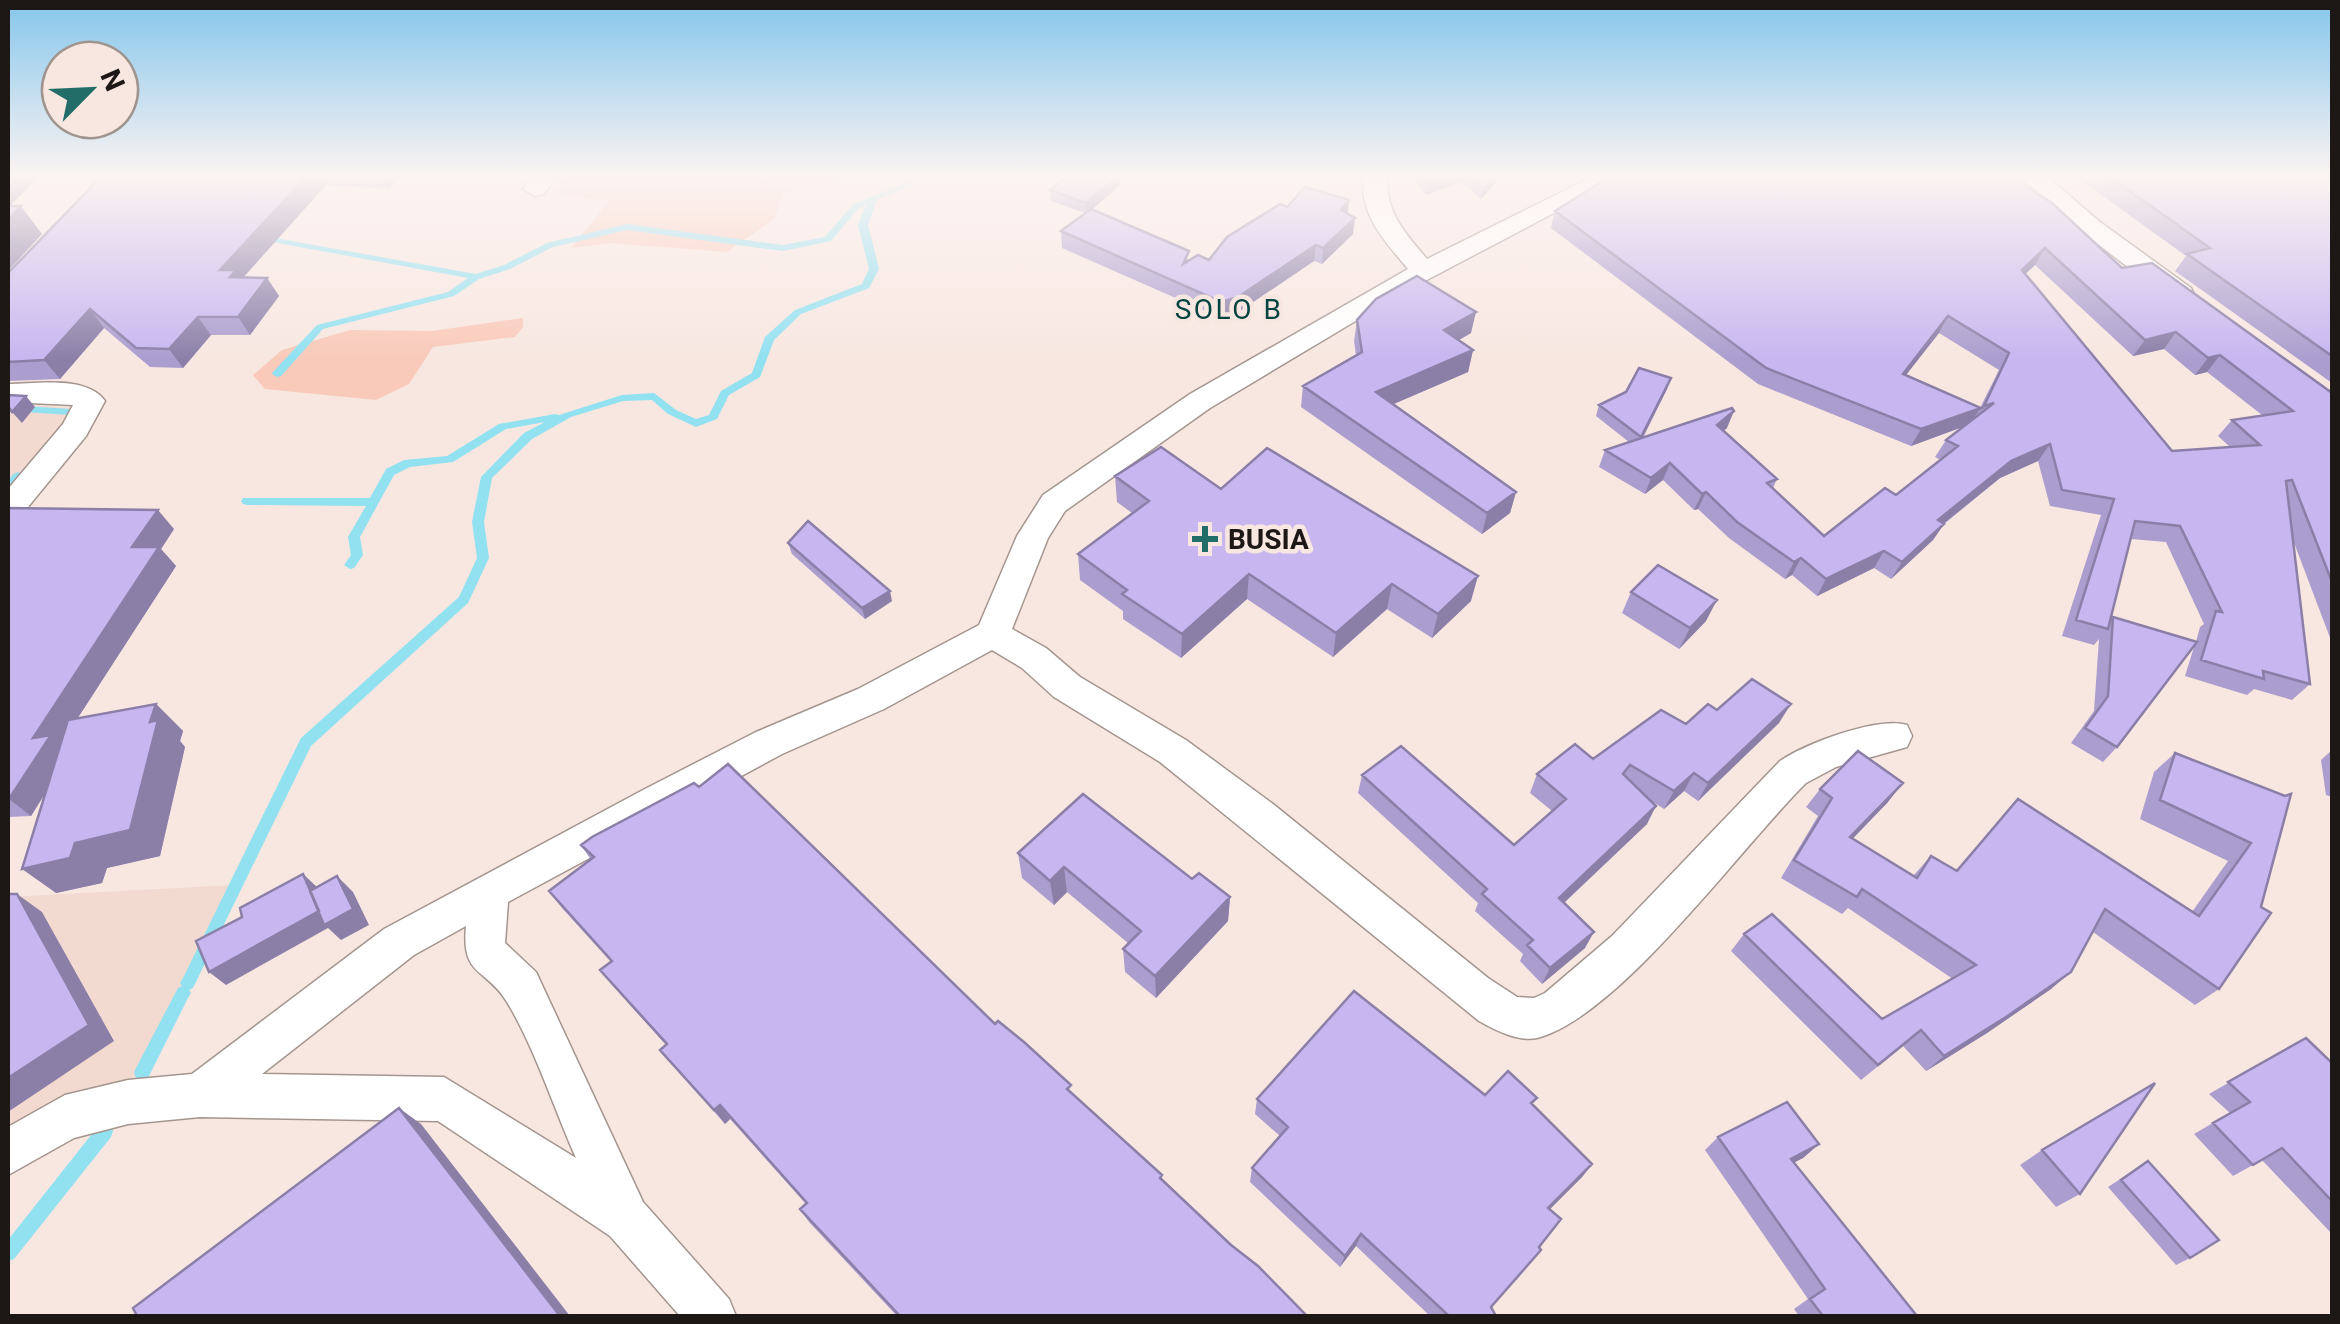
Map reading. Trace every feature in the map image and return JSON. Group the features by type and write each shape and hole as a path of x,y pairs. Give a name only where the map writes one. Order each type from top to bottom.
{"street":[{"path":"1395,237 1422,270"},
{"path":"200,1095 400,942 656,801 769,743 871,699 993,634 1033,536 1054,503 1200,401 1422,270 1489,237"},
{"path":"2104,237 2210,315"},
{"path":"8,392 76,394 90,401 77,426 8,510"},
{"path":"993,634 1034,658 1067,687 1173,751 1259,816 1473,992 1506,1014 1522,1018 1554,1013 1606,970 1742,821 1797,768 1894,736"},
{"path":"489,892 484,950 521,986 626,1219"},
{"path":"8,1152 65,1118 128,1102 200,1095 444,1099 626,1219 712,1316"}],"shaded area":[{"path":"580,237 749,237 727,252 610,243 571,248"},
{"path":"523,318 523,327 515,337 433,347 409,384 376,400 265,389 253,375 282,350 350,330 432,331"},
{"path":"8,404 76,408 8,489"},
{"path":"233,885 137,1081 74,1102 8,1136 8,897"}],"building":[{"path":"43,237 251,237 220,270 236,270 230,277 267,278 238,317 198,317 169,349 136,348 90,309 44,360 8,362 8,273"},
{"path":"1074,237 1156,237 1189,251 1183,264 1198,255 1209,260 1227,237 1335,237 1323,248 1316,245 1238,297 1221,302"},
{"path":"1590,237 2088,237 2122,268 2152,263 2332,393 2332,582 2292,480 2286,481 2310,684 2263,671 2264,679 2201,660 2216,611 2222,612 2180,526 2135,521 2108,629 2076,620 2114,499 2062,490 2050,444 2011,461 1938,520 1944,524 1902,562 1884,551 1826,579 1801,558 1794,562 1737,522 1670,463 1651,478 1605,450 1732,408 1734,411 1717,425 1777,479 1767,483 1824,536 1885,488 1896,495 1958,446 1946,440 1994,403 1984,406 2009,353 1948,316 1903,374 1981,408 1921,429 1766,368","holes":["2045,248 2145,340 2176,332 2208,358 2220,355 2293,411 2232,420 2260,445 2172,451 2022,270"]},
{"path":"2194,237 2332,237 2332,356 2187,254 2210,248"},
{"path":"1417,276 1476,312 1444,330 1473,350 1376,392 1516,492 1487,513 1303,386 1362,352 1357,320 1376,299"},
{"path":"1639,368 1671,378 1641,437 1599,405 1626,392"},
{"path":"8,395 26,396 12,412"},
{"path":"1161,447 1221,489 1267,448 1478,576 1438,614 1392,584 1336,633 1249,574 1182,634 1122,594 1127,590 1078,554 1149,501 1115,476"},
{"path":"8,508 158,510 132,547 159,547 33,738 51,735 9,799 8,799"},
{"path":"808,521 890,591 862,608 788,543"},
{"path":"1658,565 1717,600 1690,628 1631,592"},
{"path":"2113,617 2197,642 2117,747 2085,728 2108,696"},
{"path":"1752,679 1791,704 1708,783 1694,773 1674,791 1630,765 1623,774 1656,806 1559,898 1594,932 1550,968 1527,945 1533,940 1482,894 1487,889 1362,775 1401,746 1514,845 1566,799 1537,774 1575,744 1593,759 1661,710 1686,724 1708,704 1717,710"},
{"path":"156,704 150,722 158,720 130,830 75,843 70,858 22,869 68,720"},
{"path":"1858,751 1903,783 1850,837 1917,878 1931,856 1957,871 2018,799 2199,916 2251,843 2160,800 2175,753 2285,796 2291,794 2261,907 2271,913 2219,989 2105,909 2071,972 2006,1017 1944,1056 1921,1030 1878,1065 1744,934 1772,914 1882,1019 1976,965 1862,889 1857,897 1794,860 1832,798 1820,789"},
{"path":"728,764 995,1024 998,1021 1071,1085 1067,1089 1307,1316 900,1316 800,1209 807,1203 720,1105 714,1110 660,1050 667,1044 600,970 612,961 549,891 594,857 581,845 592,837 694,783 699,787"},
{"path":"1083,794 1192,879 1199,873 1230,897 1155,976 1123,949 1141,931 1064,867 1050,881 1018,853"},
{"path":"303,874 319,911 209,972 196,941 242,917 240,908"},
{"path":"337,876 353,909 324,925 310,891"},
{"path":"8,894 17,894 89,1025 8,1078"},
{"path":"1354,991 1485,1095 1508,1071 1537,1098 1531,1103 1592,1164 1548,1208 1561,1219 1539,1247 1541,1250 1491,1307 1496,1316 1449,1316 1361,1234 1345,1256 1252,1168 1288,1127 1257,1099"},
{"path":"2306,1038 2332,1063 2332,1201 2282,1148 2253,1165 2213,1123 2250,1102 2228,1082"},
{"path":"2155,1083 2080,1194 2042,1150"},
{"path":"1787,1102 1819,1144 1791,1159 1917,1316 1823,1316 1810,1299 1825,1289 1718,1137"},
{"path":"399,1108 560,1316 137,1316 133,1308"},
{"path":"2148,1161 2219,1240 2190,1258 2121,1180"}],"waterway":[{"path":"261,237 476,277"},
{"path":"476,277 507,267 550,245 585,237"},
{"path":"700,237 783,248 830,237"},
{"path":"188,983 306,742 464,600 483,558 478,522 487,477 528,436 567,415 622,398 654,396 672,412 696,423 713,417 725,393 756,375 769,339 798,312 866,286 874,269 866,237"},
{"path":"277,374 320,327 451,294 476,277"},
{"path":"8,408 71,412"},
{"path":"350,565 357,555 354,537 390,472 408,463 449,459 503,426 555,417"},
{"path":"8,489 18,476"},
{"path":"247,501 373,502"},
{"path":"142,1073 183,993"},
{"path":"8,1253 105,1131"}],"place":[{"name":"BUSIA","path":"1205,539"}],"district":[{"name":"SOLO B","path":"1229,309"}]}
